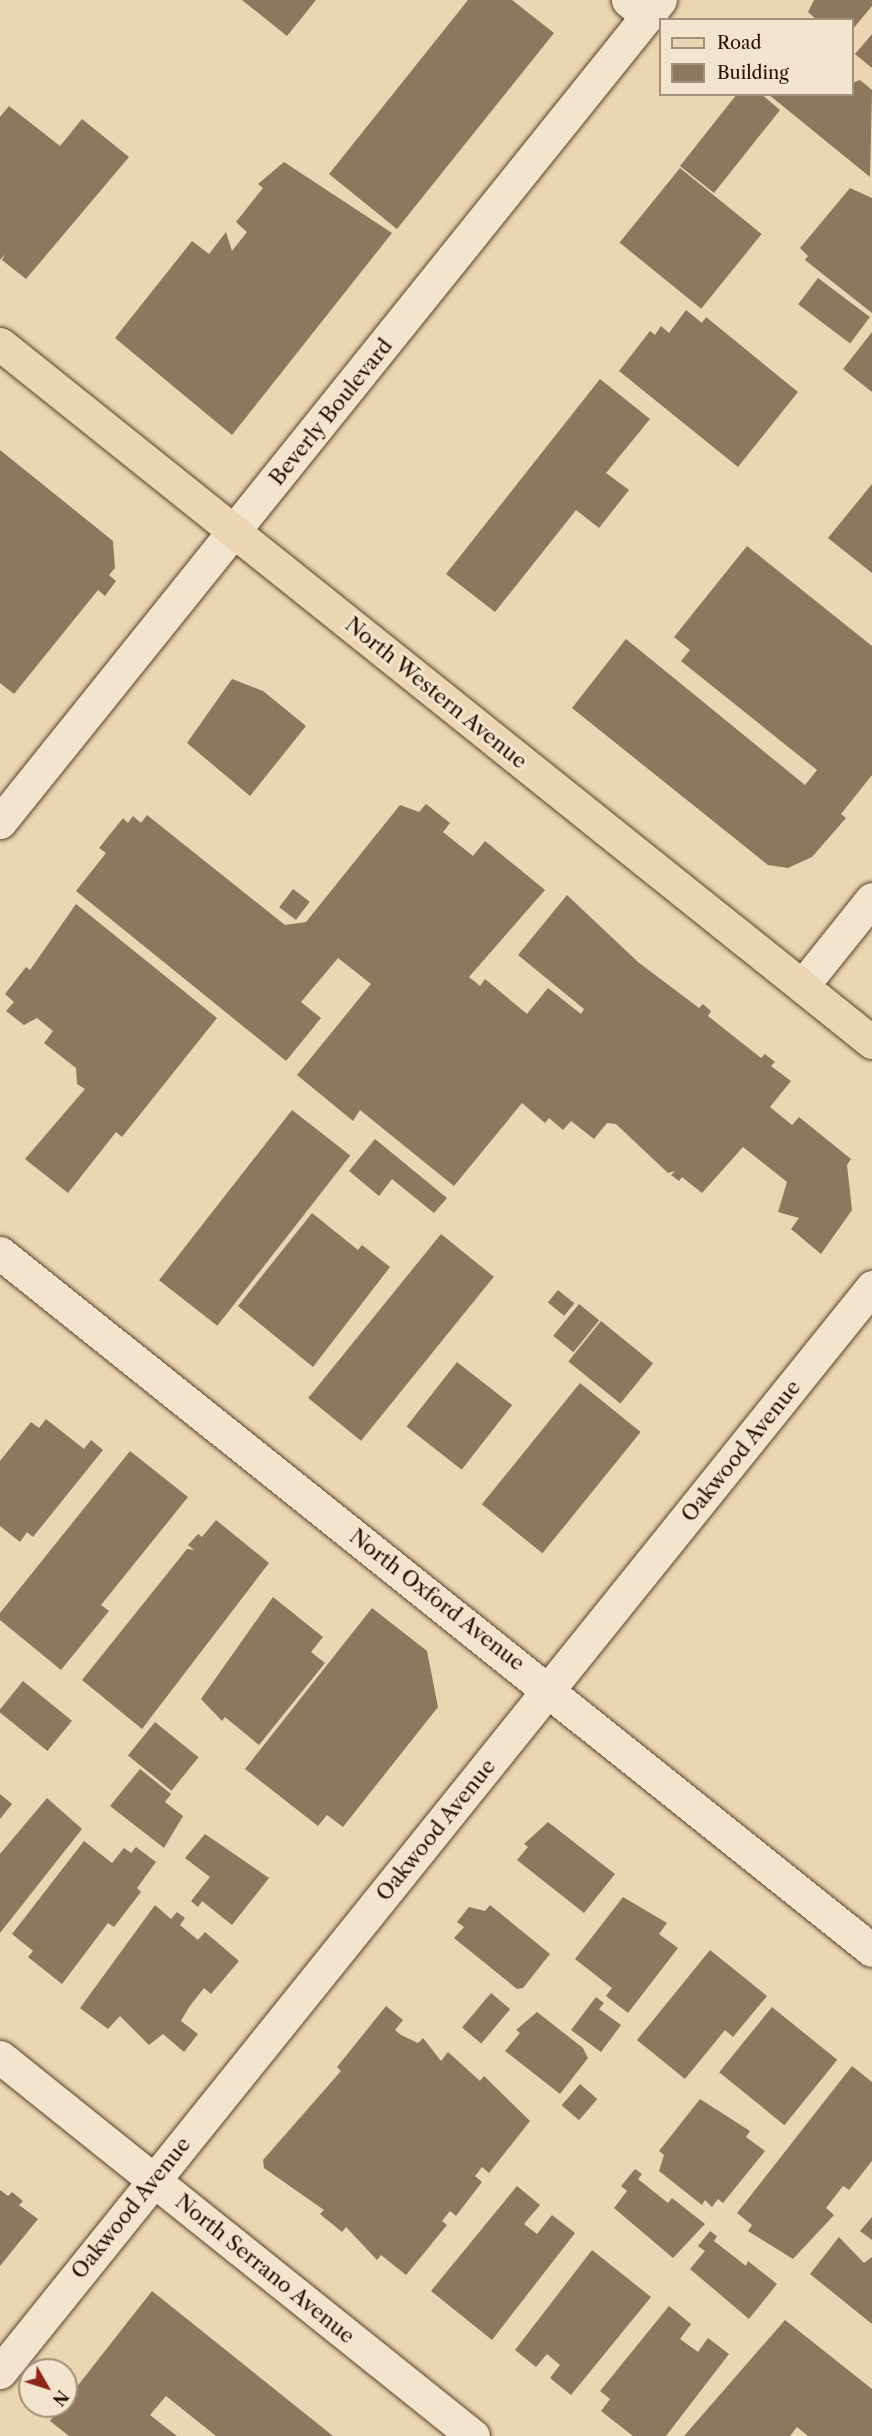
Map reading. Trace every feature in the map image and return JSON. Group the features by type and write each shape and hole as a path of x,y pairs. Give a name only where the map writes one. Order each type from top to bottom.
{"main road":[{"name":"North Western Avenue","path":"0,344 872,1042"}],"street":[{"name":"Beverly Boulevard","path":"0,822 235,532 645,5"},
{"path":"803,985 872,899"},
{"name":"North Oxford Avenue","path":"0,1253 550,1690 872,1950"},
{"name":"Oakwood Avenue","path":"0,2372 872,1287"},
{"name":"North Serrano Avenue","path":"0,2057 473,2436"}],"building":[{"path":"242,0 316,0 287,36"},
{"path":"468,0 512,0 554,33 397,229 329,174"},
{"path":"814,0 872,0 872,6 854,28 854,18 815,18 808,12"},
{"path":"872,34 872,68 855,54"},
{"path":"860,80 872,90 870,177 770,96 854,96 854,82"},
{"path":"735,96 763,96 780,110 714,193 680,166"},
{"path":"9,106 60,146 82,119 129,157 26,279 2,260 5,254 0,260 0,117"},
{"path":"284,162 392,233 232,435 115,338 192,241 209,254 226,232 232,251 247,232 236,222 263,188 258,184"},
{"path":"680,168 762,234 701,309 620,243"},
{"path":"850,188 872,198 872,313 805,260 808,256 800,248"},
{"path":"818,278 870,317 850,343 798,304"},
{"path":"686,310 702,323 706,317 798,392 738,467 619,371 650,331 655,335 661,326 669,333"},
{"path":"872,332 872,392 843,369"},
{"path":"600,379 650,419 606,473 629,490 599,528 576,510 495,612 446,574"},
{"path":"0,450 113,541 115,568 109,575 116,581 105,596 98,590 14,694 0,683"},
{"path":"872,484 872,573 828,538"},
{"path":"747,546 872,646 872,775 841,814 846,818 812,857 788,868 768,865 572,708 626,639 805,785 817,770 681,661 690,650 674,637"},
{"path":"232,679 263,691 306,726 250,796 187,743"},
{"path":"426,804 450,823 443,832 473,856 485,841 545,890 469,977 480,986 485,979 527,1014 548,988 581,1014 584,1009 518,955 567,895 638,962 699,1008 703,1004 711,1011 708,1016 761,1058 765,1054 775,1062 771,1066 791,1081 770,1107 792,1125 799,1117 851,1159 847,1165 852,1210 821,1254 791,1229 799,1218 778,1212 787,1182 743,1147 702,1193 682,1177 679,1181 671,1175 675,1171 668,1173 616,1124 607,1123 594,1139 571,1121 563,1130 549,1118 545,1123 522,1103 454,1186 360,1110 353,1121 297,1075 371,984 338,958 301,1002 321,1018 286,1061 76,891 106,853 99,848 123,818 128,823 133,816 141,823 147,815 285,925 306,922 400,805 419,812"},
{"path":"293,889 310,902 296,920 279,907"},
{"path":"76,904 217,1018 122,1137 116,1132 68,1193 25,1159 85,1089 77,1084 76,1068 44,1043 53,1031 37,1018 24,1025 6,1011 14,1002 5,994 26,967 30,970"},
{"path":"292,1110 350,1156 217,1326 159,1280"},
{"path":"375,1139 447,1198 434,1213 392,1179 379,1196 349,1171"},
{"path":"312,1213 358,1250 362,1245 390,1267 313,1367 238,1306"},
{"path":"441,1234 494,1277 361,1441 308,1398"},
{"path":"558,1290 574,1303 564,1316 548,1302"},
{"path":"579,1304 599,1320 573,1352 553,1336"},
{"path":"601,1321 653,1363 620,1404 568,1361"},
{"path":"457,1362 512,1405 462,1470 407,1427"},
{"path":"580,1383 641,1432 542,1553 482,1504"},
{"path":"46,1419 84,1449 91,1440 103,1450 33,1537 27,1532 20,1542 0,1526 0,1461 31,1422 39,1428"},
{"path":"130,1451 188,1497 101,1605 109,1611 61,1670 0,1620 0,1613"},
{"path":"216,1520 269,1563 142,1729 82,1680 187,1549 194,1550 188,1545 198,1534 202,1537"},
{"path":"273,1597 323,1637 311,1652 325,1663 259,1745 225,1717 222,1721 201,1699"},
{"path":"372,1608 427,1651 438,1707 343,1827 327,1815 318,1826 245,1769"},
{"path":"23,1681 72,1721 47,1751 0,1713 0,1709"},
{"path":"155,1722 199,1757 171,1791 128,1755"},
{"path":"140,1769 171,1794 165,1802 183,1816 164,1848 110,1806"},
{"path":"0,1794 12,1804 0,1819"},
{"path":"47,1798 82,1829 0,1933 0,1854"},
{"path":"548,1822 615,1874 584,1913 517,1860 528,1847 524,1844"},
{"path":"205,1834 269,1878 232,1925 202,1901 198,1907 191,1901 210,1877 185,1858"},
{"path":"84,1841 112,1863 124,1848 131,1853 136,1847 156,1862 137,1888 141,1892 114,1927 108,1923 62,1984 28,1957 33,1951 12,1934"},
{"path":"623,1897 667,1923 659,1934 678,1948 628,2013 606,1996 612,1988 575,1959"},
{"path":"155,1905 171,1919 177,1912 185,1918 180,1925 198,1940 205,1932 239,1961 211,1994 204,1988 189,2007 181,2021 198,2034 184,2052 163,2034 149,2045 120,2016 108,2029 80,2008"},
{"path":"490,1905 550,1954 523,1988 517,1989 454,1938 464,1927 457,1922 469,1907 485,1911"},
{"path":"710,1950 767,1996 733,2037 725,2030 685,2079 637,2040"},
{"path":"491,1993 510,2009 481,2044 462,2027"},
{"path":"596,1997 604,2003 599,2009 621,2025 601,2052 571,2030"},
{"path":"386,2006 403,2020 395,2030 401,2035 418,2043 423,2038 441,2061 448,2052 480,2081 484,2076 530,2121 489,2173 482,2167 475,2176 482,2182 456,2216 450,2211 442,2221 447,2225 406,2275 381,2255 377,2260 346,2227 342,2232 320,2214 324,2210 264,2168 263,2160 341,2071 337,2067"},
{"path":"772,2007 837,2060 784,2125 719,2072"},
{"path":"537,2012 583,2048 588,2058 560,2094 505,2051 520,2033 516,2030"},
{"path":"852,2066 872,2082 872,2161 849,2190 843,2186 826,2208 834,2215 793,2259 748,2231 752,2225 737,2213"},
{"path":"580,2084 597,2099 579,2120 562,2105"},
{"path":"700,2099 750,2131 746,2137 765,2151 723,2203 718,2199 712,2207 705,2200 702,2205 659,2171 664,2155 659,2151"},
{"path":"635,2169 642,2174 638,2179 668,2203 672,2198 705,2224 673,2258 614,2208 627,2191 621,2186"},
{"path":"517,2186 540,2205 524,2224 537,2234 552,2215 575,2233 492,2340 431,2291"},
{"path":"0,2190 8,2196 12,2192 23,2201 19,2205 38,2219 0,2266"},
{"path":"872,2217 872,2240 860,2231"},
{"path":"710,2231 717,2236 714,2241 746,2266 748,2261 777,2284 749,2319 690,2269 705,2251 698,2246"},
{"path":"839,2237 864,2263 872,2257 872,2324 810,2274"},
{"path":"592,2250 651,2297 571,2395 550,2378 560,2365 547,2354 536,2367 515,2350"},
{"path":"152,2291 333,2436 216,2436 166,2396 150,2415 177,2436 69,2436 50,2421 52,2418 78,2418 78,2385"},
{"path":"669,2306 691,2324 680,2339 698,2352 708,2338 729,2354 666,2436 633,2436 601,2411 610,2399 600,2391"},
{"path":"785,2320 872,2389 872,2436 808,2436 797,2427 790,2436 684,2436"}]}
